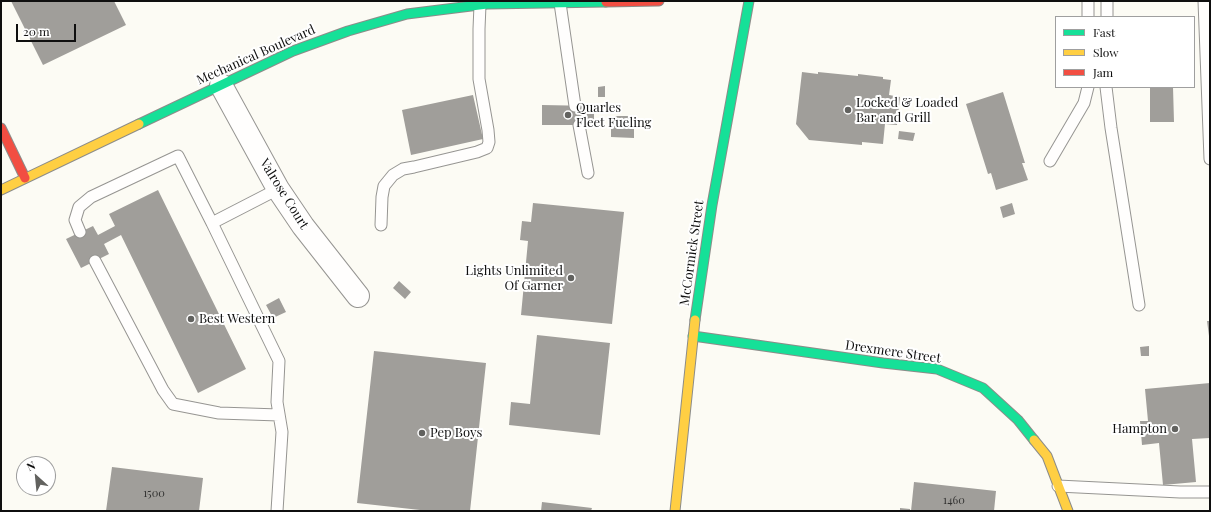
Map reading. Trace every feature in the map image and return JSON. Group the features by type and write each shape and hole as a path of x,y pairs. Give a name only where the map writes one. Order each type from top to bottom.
{"street":[{"name":"Mechanical Boulevard","path":"1,190 293,50 348,30 407,14 480,5 523,2 560,3 659,1"},
{"name":"McCormick Street","path":"675,511 693,336 712,205 749,1"},
{"name":"Valrose Court","path":"221,85 278,189 303,226 358,296"},
{"path":"1,128 25,178"},
{"name":"Drexmere Street","path":"693,336 883,363 937,369 983,388 1018,420 1047,456 1068,511"}],"lane":[{"path":"1088,1 1088,16"},
{"path":"1107,1 1107,16"},
{"path":"1204,1 1210,159"},
{"path":"560,3 575,106"},
{"path":"381,224 384,186 392,175 403,169 477,152 487,148 489,142 488,130 479,79 480,5"},
{"path":"1050,161 1084,103 1088,88"},
{"path":"1106,88 1139,305"},
{"path":"579,125 588,173"},
{"path":"80,232 75,220 79,207 91,197 178,156 279,361 277,402 282,432 277,511"},
{"path":"212,223 278,189"},
{"path":"95,261 163,390 173,404 219,412 279,415"},
{"path":"1058,486 1210,492"}],"building":[{"path":"11,1 114,1 126,25 43,65"},
{"name":"Locked & Loaded Bar and Grill","path":"802,72 858,76 858,74 883,77 883,79 891,80 889,95 900,97 897,125 885,124 883,144 862,142 862,145 809,140 796,124"},
{"path":"605,86 605,97 598,97 598,87"},
{"path":"1150,88 1173,88 1174,122 1150,122"},
{"path":"1003,92 1025,163 1022,163 1028,180 996,190 991,173 988,174 966,104"},
{"path":"473,95 483,139 411,155 402,110"},
{"name":"Quarles Fleet Fueling","path":"542,105 594,106 594,125 542,125"},
{"path":"611,116 634,116 634,138 611,137"},
{"path":"899,131 915,133 913,141 898,139"},
{"name":"Best Western","path":"158,190 246,369 198,393 121,235 104,244 109,254 81,268 66,239 93,226 98,235 115,226 109,214"},
{"name":"Lights Unlimited Of Garner","path":"533,203 624,212 612,324 521,315 528,241 520,240 522,221 531,222"},
{"path":"1012,203 1015,214 1003,218 1000,207"},
{"path":"399,281 411,292 405,299 393,288"},
{"path":"279,298 286,312 273,318 266,305"},
{"path":"1207,321 1210,321 1210,336 1209,336"},
{"path":"537,335 610,343 600,435 509,425 511,402 530,404"},
{"path":"1149,346 1149,356 1141,356 1140,347"},
{"name":"Pep Boys","path":"374,351 486,363 470,511 429,511 357,503"},
{"name":"Hampton","path":"1210,383 1210,438 1192,439 1196,482 1163,485 1159,443 1142,445 1140,421 1148,421 1145,389"},
{"path":"112,467 203,478 199,511 106,511"},
{"path":"914,482 996,491 994,511 911,511"},
{"path":"542,502 592,508 591,511 541,511"},
{"path":"900,508 910,509 910,511 900,511"}],"traffic: fast":[{"path":"695,320 712,205 749,1"},
{"path":"139,124 293,51 348,31 407,14 487,4 606,2"},
{"path":"693,336 883,363 937,369 983,388 1018,420 1034,440"}],"traffic: slow":[{"path":"1,190 139,124"},
{"path":"675,511 695,320"},
{"path":"1034,440 1047,456 1068,511"}],"traffic: jam":[{"path":"606,2 659,1"},
{"path":"1,128 25,178"}],"place":[{"name":"Locked & Loaded Bar and Grill","path":"848,110"},
{"name":"Quarles Fleet Fueling","path":"568,115"},
{"name":"Lights Unlimited Of Garner","path":"571,278"},
{"name":"Best Western","path":"191,319"},
{"name":"Hampton","path":"1175,429"},
{"name":"Pep Boys","path":"422,433"}]}
